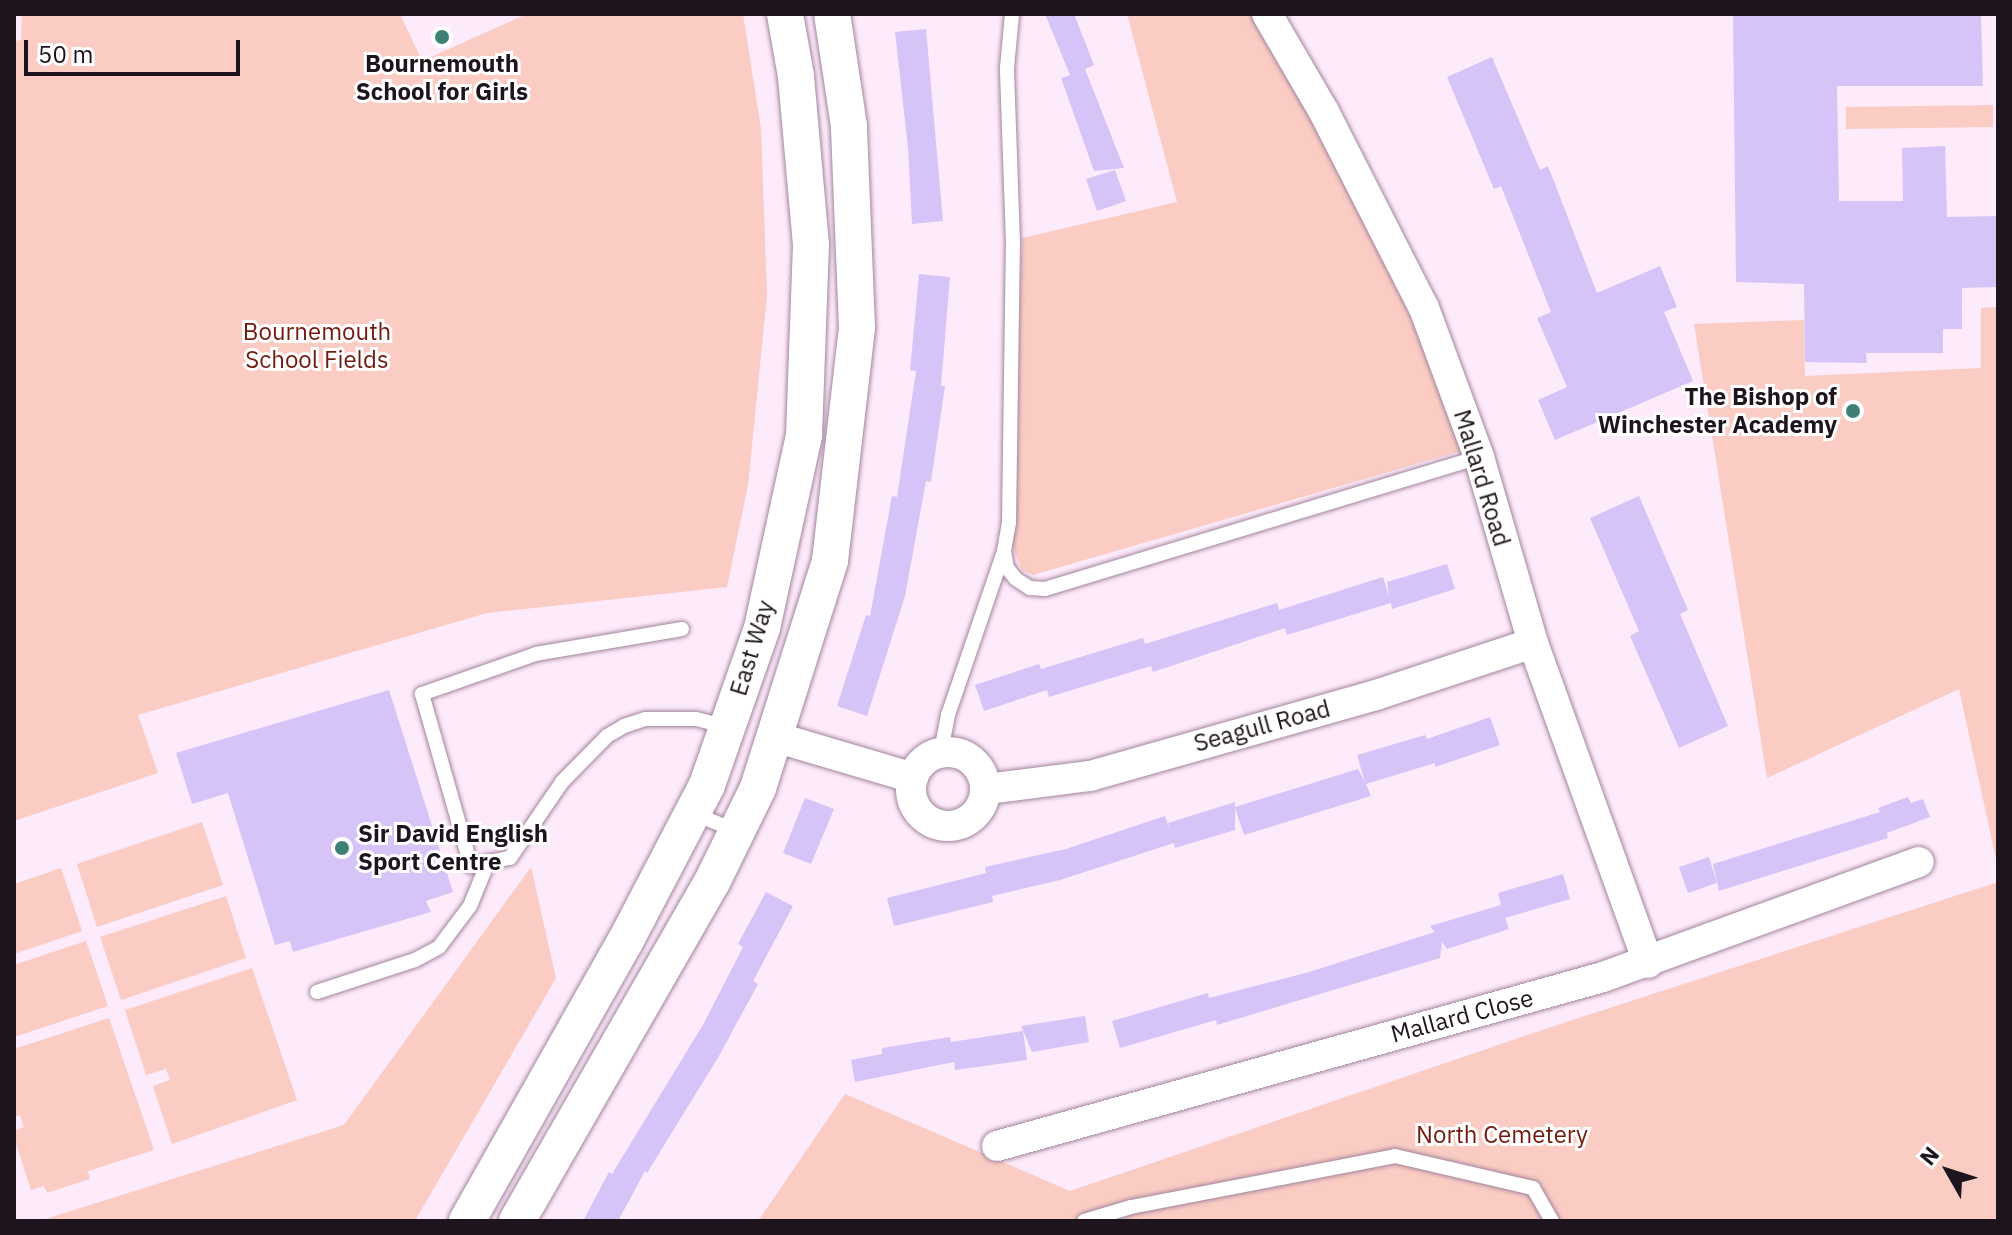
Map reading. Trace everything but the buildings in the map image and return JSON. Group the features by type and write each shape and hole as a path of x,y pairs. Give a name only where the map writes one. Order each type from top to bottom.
{"street":[{"name":"East Way","path":"517,1221 712,882 758,788 775,737 804,435 811,245 796,76 785,14"},
{"name":"East Way","path":"467,1221 625,942 707,785 727,727 830,561 857,328 849,126 832,14"},
{"name":"Mallard Road","path":"1267,14 1324,112 1424,308 1479,457 1533,643 1648,963"},
{"name":"Seagull Road","path":"987,789 1090,776 1376,695 1533,643"},
{"path":"775,737 913,778"},
{"path":"941,751 973,760 982,770 987,789 972,817 959,825 939,825 922,819 913,805 913,778 925,757 941,751"},
{"name":"Mallard Close","path":"997,1146 1648,963 1919,862"}],"lane":[{"path":"941,751 948,715 1004,551 1009,522 1013,243 1007,68 1012,14"},
{"path":"1004,551 1007,568 1016,579 1030,588 1045,589 1479,457"},
{"path":"682,629 536,654 422,694 471,866 510,858 562,782 607,736 645,719 696,719 727,727"},
{"path":"692,812 737,831"},
{"path":"317,992 415,960 439,947 470,906 488,862"},
{"path":"1084,1221 1131,1207 1395,1156 1533,1188 1552,1221"}],"green space":[{"name":"Bournemouth School Fields","path":"22,14 400,14 422,61 527,14 743,14 761,129 767,295 748,485 727,587 487,613 138,715 158,773 14,821 14,41 21,40"},
{"path":"1127,14 1267,14 1475,447 1033,575 1022,570 1012,545 1022,238 1177,202"},
{"path":"1993,105 1993,127 1846,129 1846,107"},
{"path":"1998,307 1998,868 1959,689 1767,778 1694,324 1804,320 1805,376 1981,368 1981,308"},
{"path":"202,822 223,885 97,927 77,864"},
{"path":"531,867 556,978 415,1221 39,1221 344,1125"},
{"path":"61,868 82,931 14,954 14,884"},
{"name":"North Cemetery","path":"1998,882 1998,1221 758,1221 845,1094 1070,1191 1554,1026"},
{"path":"226,896 246,958 121,1000 100,937"},
{"path":"86,941 108,1006 14,1037 14,965"},
{"path":"252,968 297,1100 172,1144 153,1086 170,1080 166,1069 146,1075 125,1010"},
{"path":"109,1018 154,1150 88,1171 90,1179 47,1193 44,1186 31,1190 14,1138 14,1131 24,1127 20,1115 14,1117 14,1049"}],"place":[{"name":"Bournemouth School for Girls","path":"442,37"},
{"name":"The Bishop of Winchester Academy","path":"1853,411"},
{"name":"Sir David English Sport Centre","path":"342,848"}]}
